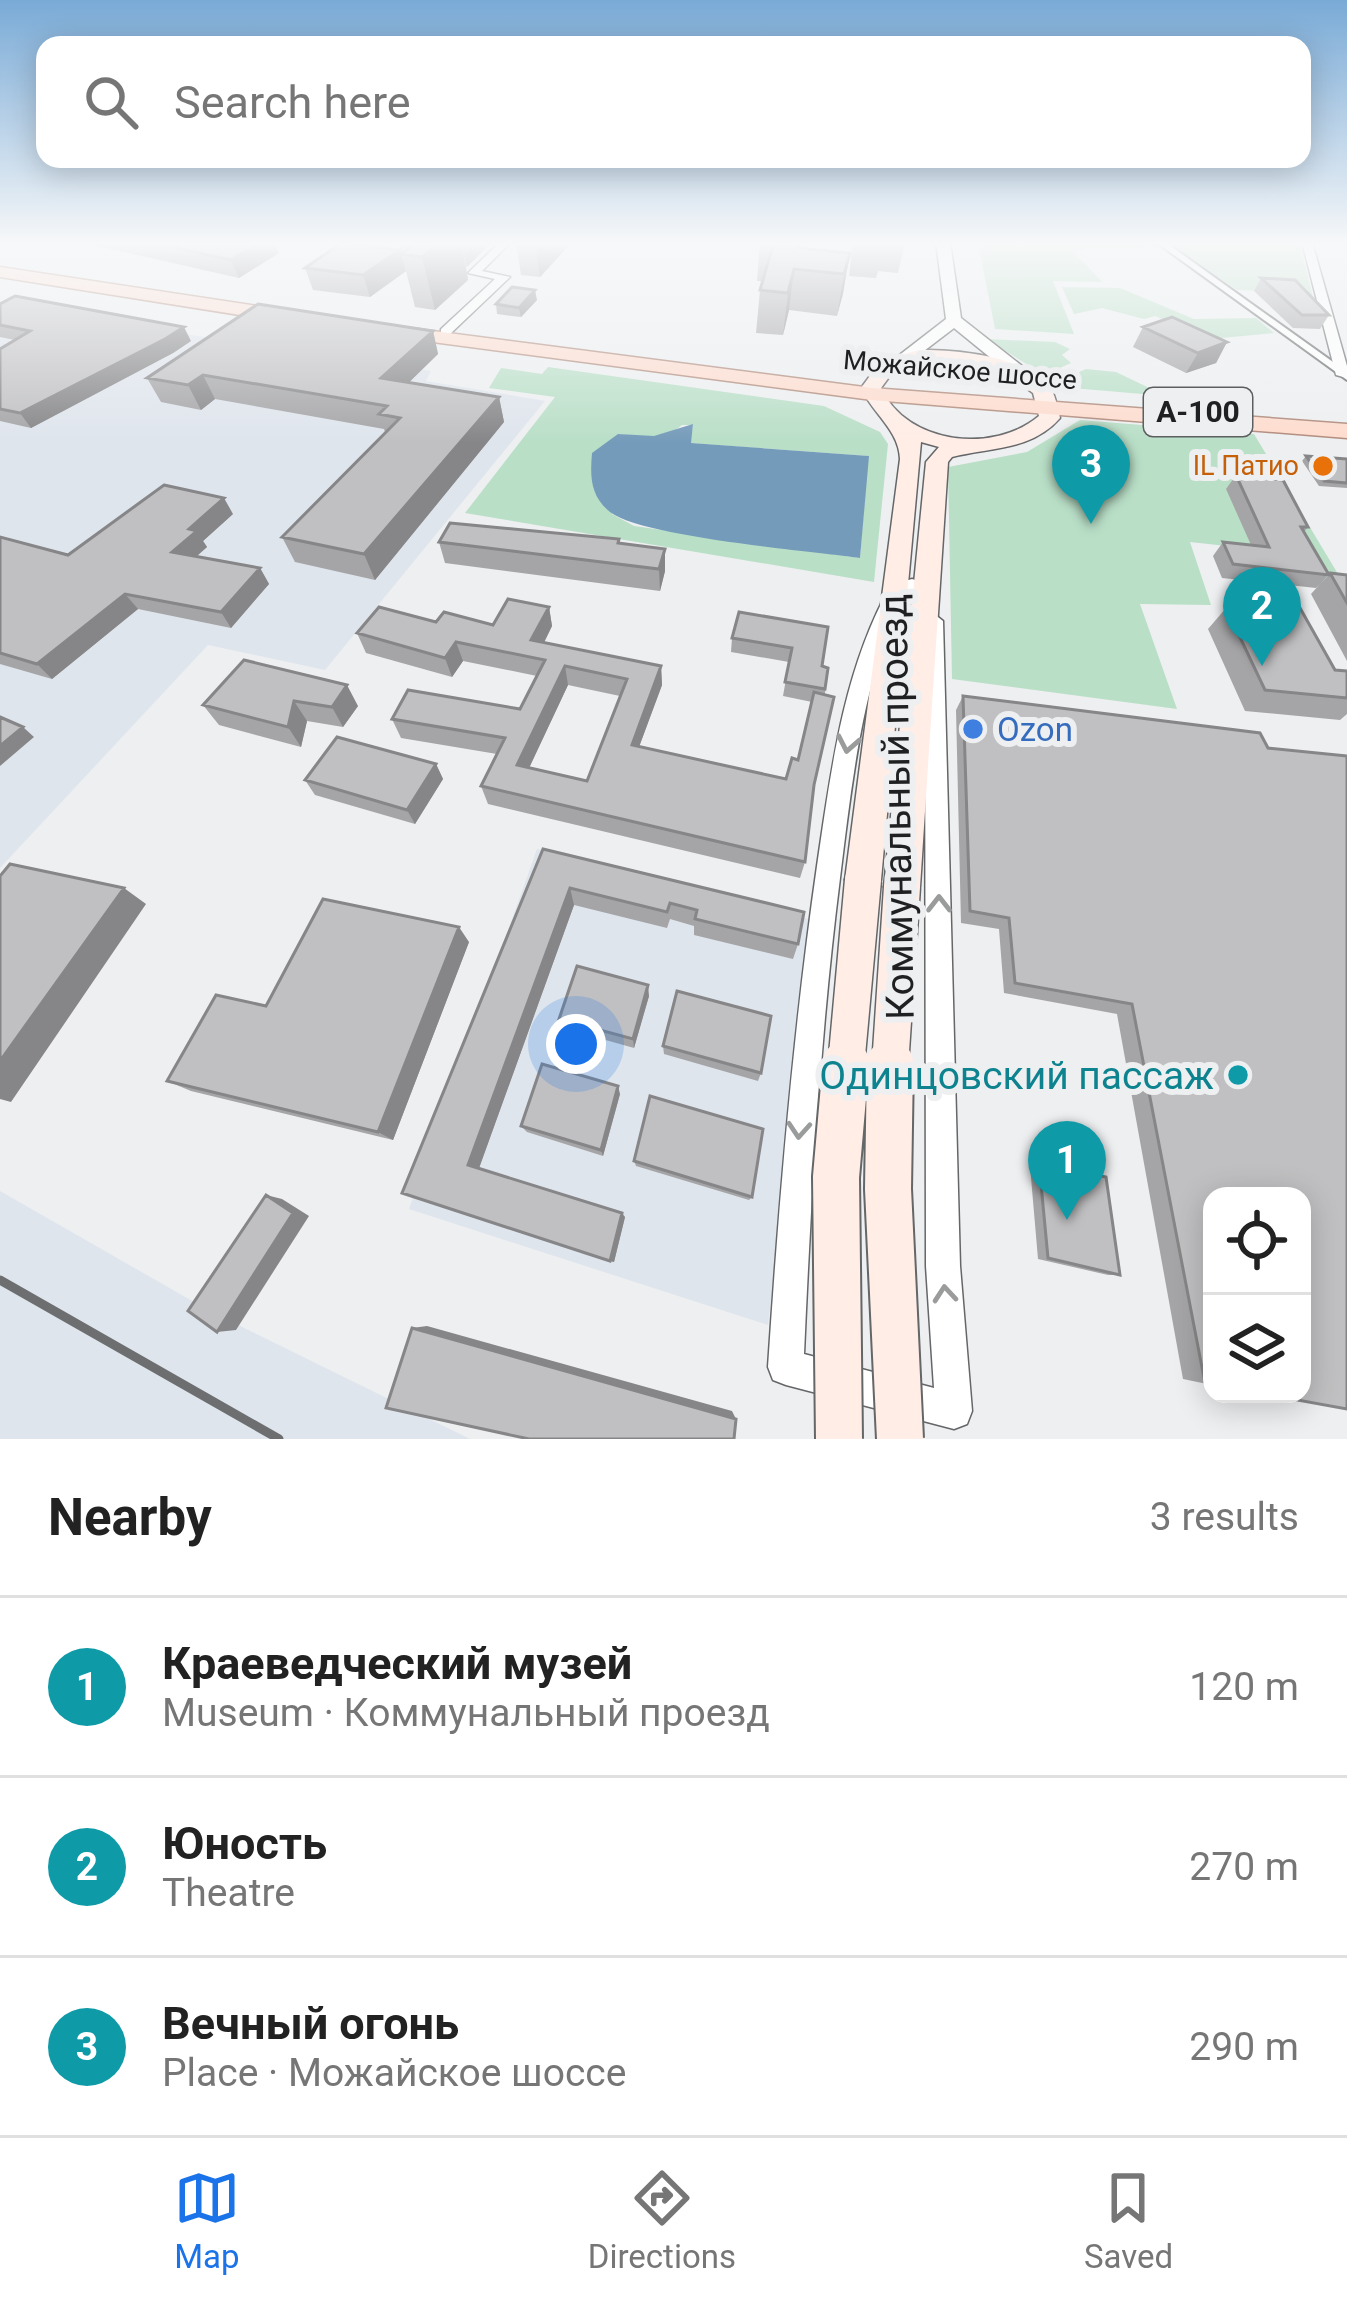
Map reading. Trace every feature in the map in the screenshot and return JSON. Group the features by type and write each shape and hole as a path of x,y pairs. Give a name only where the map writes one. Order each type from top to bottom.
{"main road":[{"path":"261,309 318,318"},
{"name":"Можайское шоссе","path":"872,391 445,332 364,324 872,391 1347,427"},
{"path":"963,356 1025,377 1049,405 1041,430 1024,439 974,445 931,438 896,423 872,391 878,373 901,360 963,356"},
{"name":"Коммунальный проезд","path":"895,593 910,442 896,423"},
{"name":"Коммунальный проезд","path":"928,586 940,456 974,445"},
{"path":"839,1439 836,1178 928,586"},
{"path":"895,593 882,884 891,1027 888,1190 900,1439"}],"street":[{"path":"445,332 469,309"},
{"path":"952,309 953,320 1025,377"},
{"path":"1253,309 1345,376"},
{"path":"1326,309 1345,376"},
{"path":"901,360 953,320"},
{"path":"902,530 932,536 940,546 935,639"},
{"path":"895,593 901,586 928,586"},
{"name":"Коммунальный проезд","path":"895,593 869,653 848,739 826,890 804,1051 785,1367 955,1411 943,1266 935,639 928,586"}],"shaded area":[{"path":"0,318 79,318 431,371 426,381 545,401 325,670 208,645 0,868"},
{"path":"537,849 816,921 768,1325 409,1209"},
{"path":"0,1191 208,1310 470,1439 0,1439"}],"green space":[{"path":"991,309 1064,309 1074,334 995,329"},
{"path":"1106,309 1170,309 1194,319 1256,318 1274,333 1211,339 1155,316 1144,319"},
{"path":"986,339 1055,342 1070,349 1062,355 1071,363 1044,375"},
{"path":"548,367 824,406 880,432 888,444 874,582 465,513 555,397 489,388 501,368 542,374","holes":["693,425 690,443 868,456 860,558 634,526 612,514 618,434 660,435"]},
{"path":"1086,369 1116,372 1166,396 1072,388 1059,381"},
{"path":"1080,420 1254,434 1347,589 1321,589 1298,554 1190,542 1211,605 1140,604 1177,709 952,679 948,467 1027,452"}],"water":[{"path":"693,424 691,443 869,456 860,558 656,529 628,521 603,506 593,485 592,453 618,434 654,436"}],"building":[{"path":"0,309 87,309 184,327 20,413 0,409 0,349 30,331 0,325"},
{"path":"250,309 291,309 433,331 381,378 499,397 364,554 282,537 400,418 379,414 387,406 203,375 188,385 147,378"},
{"path":"1296,309 1323,309 1329,315 1302,315"},
{"path":"1172,317 1227,342 1198,353 1143,327"},
{"path":"1306,456 1347,459 1347,483 1324,481"},
{"path":"1236,475 1283,480 1308,527 1301,527 1329,575 1233,564 1223,542 1269,547"},
{"path":"164,485 224,498 189,529 197,531 172,552 260,568 221,612 125,594 37,664 0,653 0,537 68,555"},
{"path":"450,523 619,539 618,543 665,549 659,569 439,542"},
{"path":"1330,573 1347,575 1347,603"},
{"path":"508,599 549,607 531,640 661,666 632,745 786,779 792,758 798,760 814,692 834,697 814,785 805,862 481,786 505,738 392,719 408,690 520,709 545,660 456,642 445,658 357,633 379,607 436,622 444,612 493,625","holes":["565,666 627,679 587,781 517,765"]},
{"path":"1247,604 1300,608 1335,670 1347,671 1347,698 1265,690 1226,608 1251,610"},
{"path":"739,612 828,627 822,666 828,668 825,689 785,682 792,648 732,638"},
{"path":"244,660 347,685 332,707 294,701 288,727 203,705"},
{"name":"Одинцовский пассаж","path":"963,696 1260,733 1268,748 1347,756 1347,1409 1311,1402 1311,1187 1203,1187 1203,1373 1132,1004 1015,983 1009,918 970,911"},
{"path":"0,717 23,727 0,746"},
{"path":"337,737 436,764 407,810 305,780"},
{"path":"543,849 804,912 798,944 695,919 697,910 670,903 667,912 570,888 468,1165 622,1213 610,1261 402,1193"},
{"path":"10,864 124,888 0,1061 0,876"},
{"path":"323,899 459,927 378,1132 167,1081 216,995 266,1006"},
{"path":"577,966 648,985 633,1039 559,1019"},
{"path":"677,991 771,1016 761,1073 663,1046"},
{"path":"542,1064 618,1086 601,1150 521,1126"},
{"path":"650,1096 763,1129 752,1197 634,1161"},
{"path":"1039,1163 1106,1177 1120,1275 1048,1258"},
{"path":"266,1195 293,1213 217,1332 188,1311"},
{"path":"412,1328 736,1419 734,1439 529,1439 386,1408"}],"railway":[{"path":"0,1280 279,1439"}],"place":[{"name":"IL Патио","path":"1323,466"},
{"name":"Вечный огонь","path":"1091,524"},
{"name":"Юность","path":"1262,666"},
{"name":"Ozon","path":"973,729"},
{"name":"Одинцовский пассаж","path":"1238,1075"},
{"name":"Краеведческий музей","path":"1067,1220"}]}
